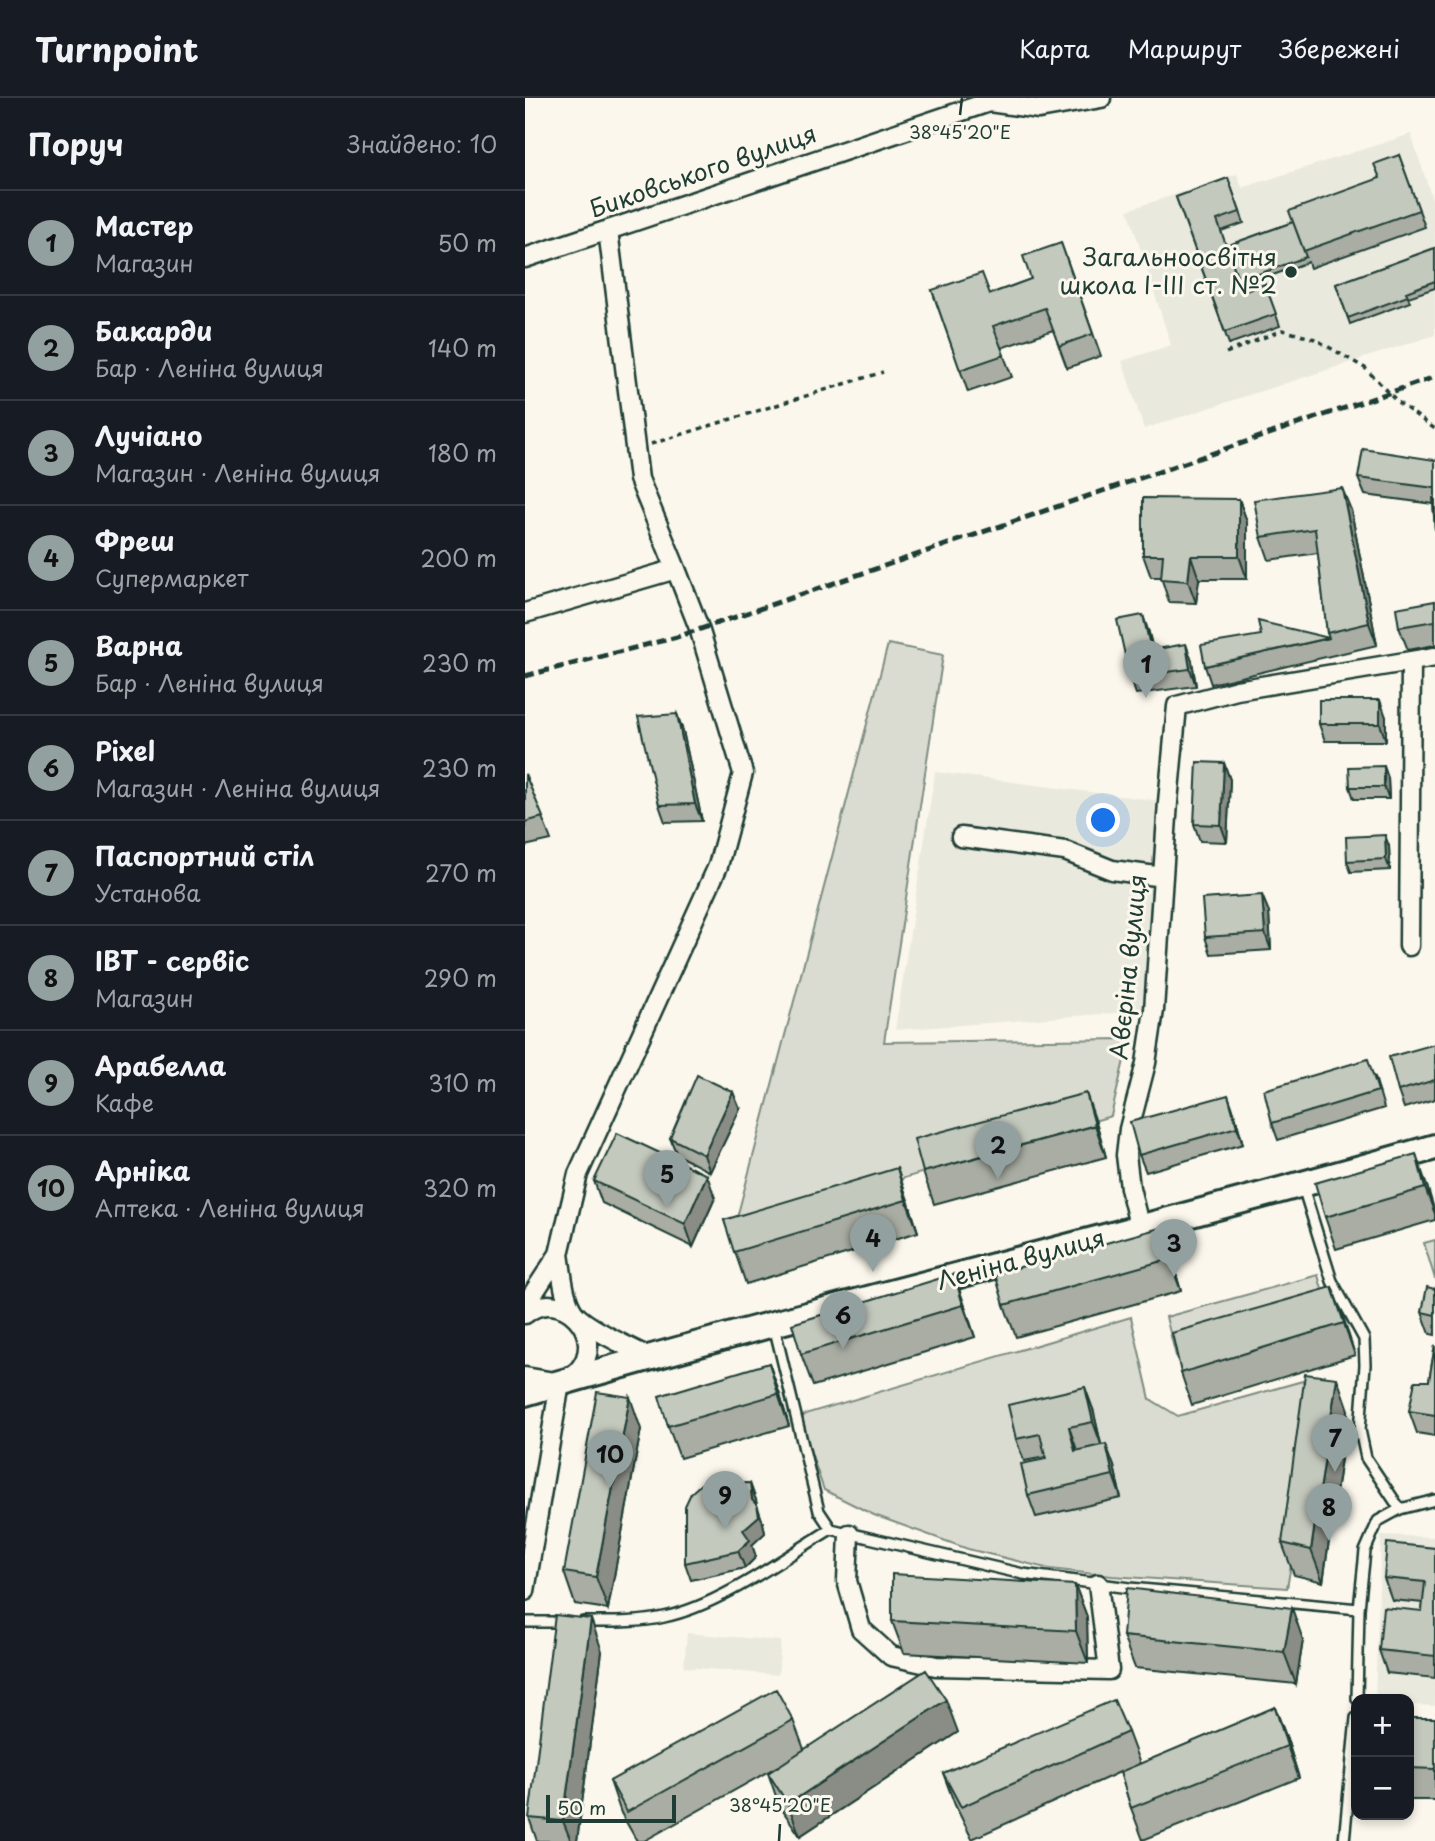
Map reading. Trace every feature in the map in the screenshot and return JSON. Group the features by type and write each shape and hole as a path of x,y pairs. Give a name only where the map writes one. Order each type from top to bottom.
{"main road":[{"name":"Леніна вулиця","path":"525,1393 773,1324 1303,1185 1435,1147"}],"street":[{"name":"Биковського вулиця","path":"525,258 989,102 1005,101 1039,109 1101,98"},
{"path":"525,1306 559,1254 578,1174 718,866 743,773 699,628 639,479 608,230"},
{"path":"525,613 675,569"},
{"path":"1409,946 1411,661 1435,657"},
{"name":"Авєріна вулиця","path":"1140,1229 1130,1188 1126,1155 1152,1023 1177,706 1237,690 1411,661"},
{"path":"961,837 1065,851 1112,870 1164,877"},
{"path":"525,1377 560,1383 579,1370 588,1351 586,1331 575,1314 564,1287 559,1254"},
{"path":"525,1314 534,1306 557,1305 613,1340 651,1357"},
{"path":"525,1591 560,1383"},
{"path":"840,1532 847,1581 861,1629 891,1656 936,1666 1109,1670 1098,1584"}],"lane":[{"path":"1303,1185 1332,1281 1364,1339 1365,1365 1360,1430 1366,1458 1400,1509"},
{"path":"773,1324 819,1511 840,1532 1023,1574 1098,1584 1359,1609"},
{"path":"1357,1694 1359,1609 1365,1551 1377,1521 1400,1509 1435,1500"},
{"path":"525,1622 615,1622 663,1618 708,1604 840,1532"},
{"path":"1343,1841 1352,1757"}],"path":[{"path":"1226,353 1282,330 1315,339 1365,368 1399,403 1435,429"},
{"path":"635,449 883,372"}],"shaded area":[{"name":"Загальноосвітня школа І-ІІІ ст. №2","path":"1411,134 1435,201 1435,335 1144,429 1122,361 1171,345 1128,210 1237,174 1242,188"},
{"path":"888,644 943,655 884,1042 1129,1039 1111,1116 734,1229"},
{"path":"935,772 1168,802 1154,1010 895,1030"},
{"path":"1435,1240 1435,1279 1424,1243"},
{"path":"1318,1275 1329,1314 1176,1356 1166,1317"},
{"path":"1131,1317 1150,1399 1178,1416 1324,1375 1287,1588 1050,1569 968,1549 874,1515 824,1490 800,1421 805,1414"},
{"path":"1381,1535 1435,1537 1435,1706 1414,1705 1414,1694 1375,1694"},
{"path":"687,1633 781,1641 778,1675 684,1667"}],"building":[{"path":"1399,155 1419,210 1304,251 1289,211 1380,178 1374,164"},
{"path":"1228,178 1240,212 1217,220 1243,292 1265,284 1276,314 1225,332 1176,197"},
{"path":"1293,222 1306,257 1239,281 1226,246"},
{"path":"1061,243 1093,334 1059,346 1045,308 993,326 1004,355 960,370 932,290 982,273 990,294 1031,279 1023,256"},
{"path":"1435,248 1435,281 1406,292 1408,296 1348,318 1336,284"},
{"path":"1363,449 1435,460 1435,488 1358,478"},
{"path":"1342,488 1369,623 1327,633 1315,529 1261,537 1254,500"},
{"path":"1143,498 1239,499 1239,556 1191,556 1188,581 1161,579 1163,555 1143,555"},
{"path":"1433,498 1435,498 1435,530"},
{"path":"1435,601 1435,621 1399,627 1396,608"},
{"path":"1143,615 1151,650 1186,644 1190,669 1130,677 1117,620"},
{"path":"1258,621 1329,638 1205,666 1201,645 1261,635"},
{"path":"1319,700 1380,700 1380,724 1319,724"},
{"path":"677,714 695,804 659,805 638,717"},
{"path":"1197,762 1224,763 1221,825 1194,824"},
{"path":"1384,766 1384,787 1350,787 1349,767"},
{"path":"525,774 543,817 525,822"},
{"path":"1385,835 1386,859 1347,861 1346,837"},
{"path":"1262,895 1265,933 1205,937 1202,899"},
{"path":"1435,1044 1435,1080 1398,1091 1389,1057"},
{"path":"1368,1059 1378,1091 1272,1123 1264,1090"},
{"path":"697,1075 733,1092 704,1155 670,1138"},
{"path":"1086,1093 1095,1125 923,1172 914,1139"},
{"path":"1228,1095 1237,1127 1139,1155 1130,1122"},
{"path":"617,1133 707,1175 685,1224 594,1181"},
{"path":"1416,1154 1425,1188 1325,1217 1315,1183"},
{"path":"897,1168 906,1200 734,1252 724,1220"},
{"path":"1160,1228 1169,1259 1004,1305 995,1274"},
{"path":"954,1274 963,1305 801,1354 792,1324"},
{"path":"1332,1287 1344,1323 1181,1373 1172,1333"},
{"path":"1427,1287 1435,1289 1435,1315 1422,1312"},
{"path":"1435,1345 1435,1415 1409,1411 1415,1381 1429,1381"},
{"path":"769,1363 778,1394 668,1426 659,1396"},
{"path":"1305,1374 1337,1378 1311,1550 1282,1543"},
{"path":"1085,1387 1093,1422 1069,1427 1075,1451 1106,1444 1113,1475 1028,1495 1021,1464 1046,1459 1040,1434 1016,1439 1008,1405"},
{"path":"597,1392 630,1397 596,1577 564,1572"},
{"path":"750,1483 752,1500 757,1505 759,1516 743,1530 750,1540 738,1551 685,1563 685,1506 691,1493 701,1484"},
{"path":"1387,1543 1435,1548 1435,1656 1379,1650 1383,1607 1422,1611 1425,1582 1384,1578"},
{"path":"892,1574 1075,1585 1076,1631 892,1621"},
{"path":"1127,1588 1292,1608 1284,1652 1123,1636"},
{"path":"555,1615 591,1619 563,1821 529,1818"},
{"path":"926,1670 946,1700 788,1804 768,1773"},
{"path":"776,1689 793,1720 627,1812 610,1781"},
{"path":"1114,1700 1128,1732 961,1807 943,1773"},
{"path":"1275,1707 1287,1746 1131,1808 1120,1772"},
{"path":"1414,1718 1435,1718 1435,1769 1414,1768"}],"railway":[{"path":"525,676 677,637 1435,377"}],"place":[{"name":"Загальноосвітня школа І-ІІІ ст. №2","path":"1291,272"},
{"name":"Мастер","path":"1146,698"},
{"name":"Бакарди","path":"998,1179"},
{"name":"Варна","path":"667,1208"},
{"name":"Фреш","path":"873,1272"},
{"name":"Лучіано","path":"1174,1277"},
{"name":"Pixel","path":"843,1349"},
{"name":"Паспортний стіл","path":"1335,1472"},
{"name":"Арніка","path":"610,1488"},
{"name":"Арабелла","path":"725,1529"},
{"name":"ІВТ - сервіс","path":"1329,1541"}]}
